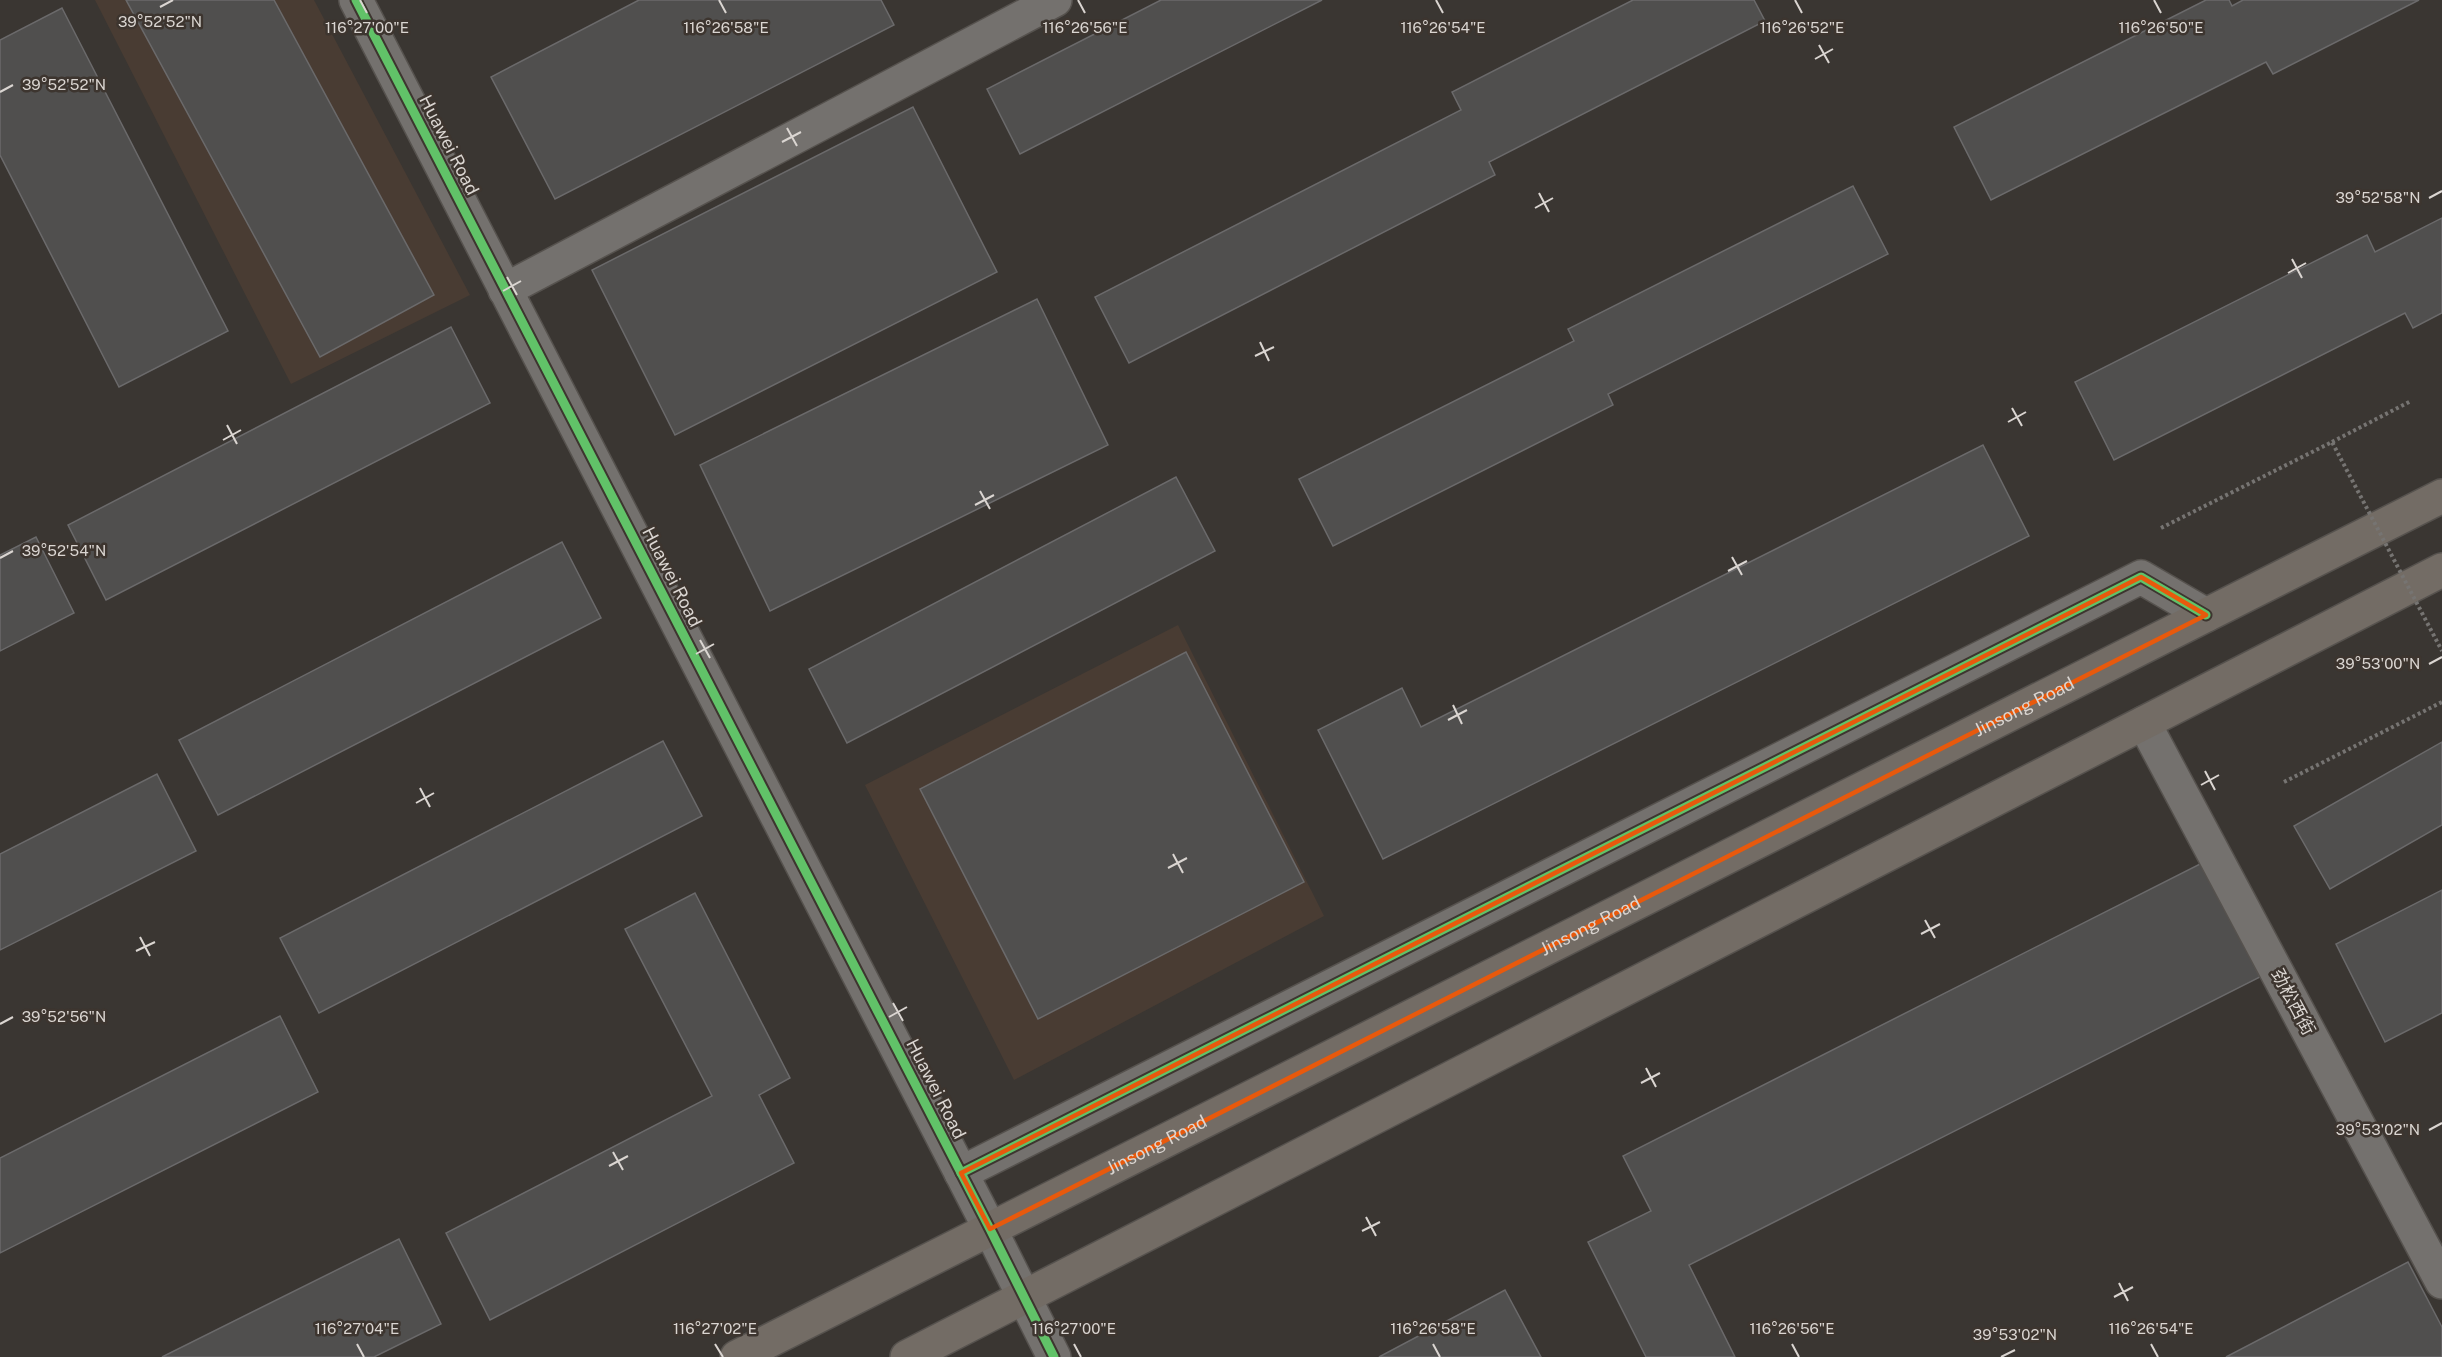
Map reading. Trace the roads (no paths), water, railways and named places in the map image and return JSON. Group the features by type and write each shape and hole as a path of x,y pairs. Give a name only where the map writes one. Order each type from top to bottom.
{"main road":[{"name":"Jinsong Road","path":"737,1357 2442,496"},
{"path":"907,1357 2442,570"}],"street":[{"name":"Huawei Road","path":"356,0 1054,1357"},
{"path":"505,290 1055,0"},
{"path":"961,1173 2141,577 2206,615"},
{"name":"劲松西街","path":"2145,723 2442,1282"}]}
